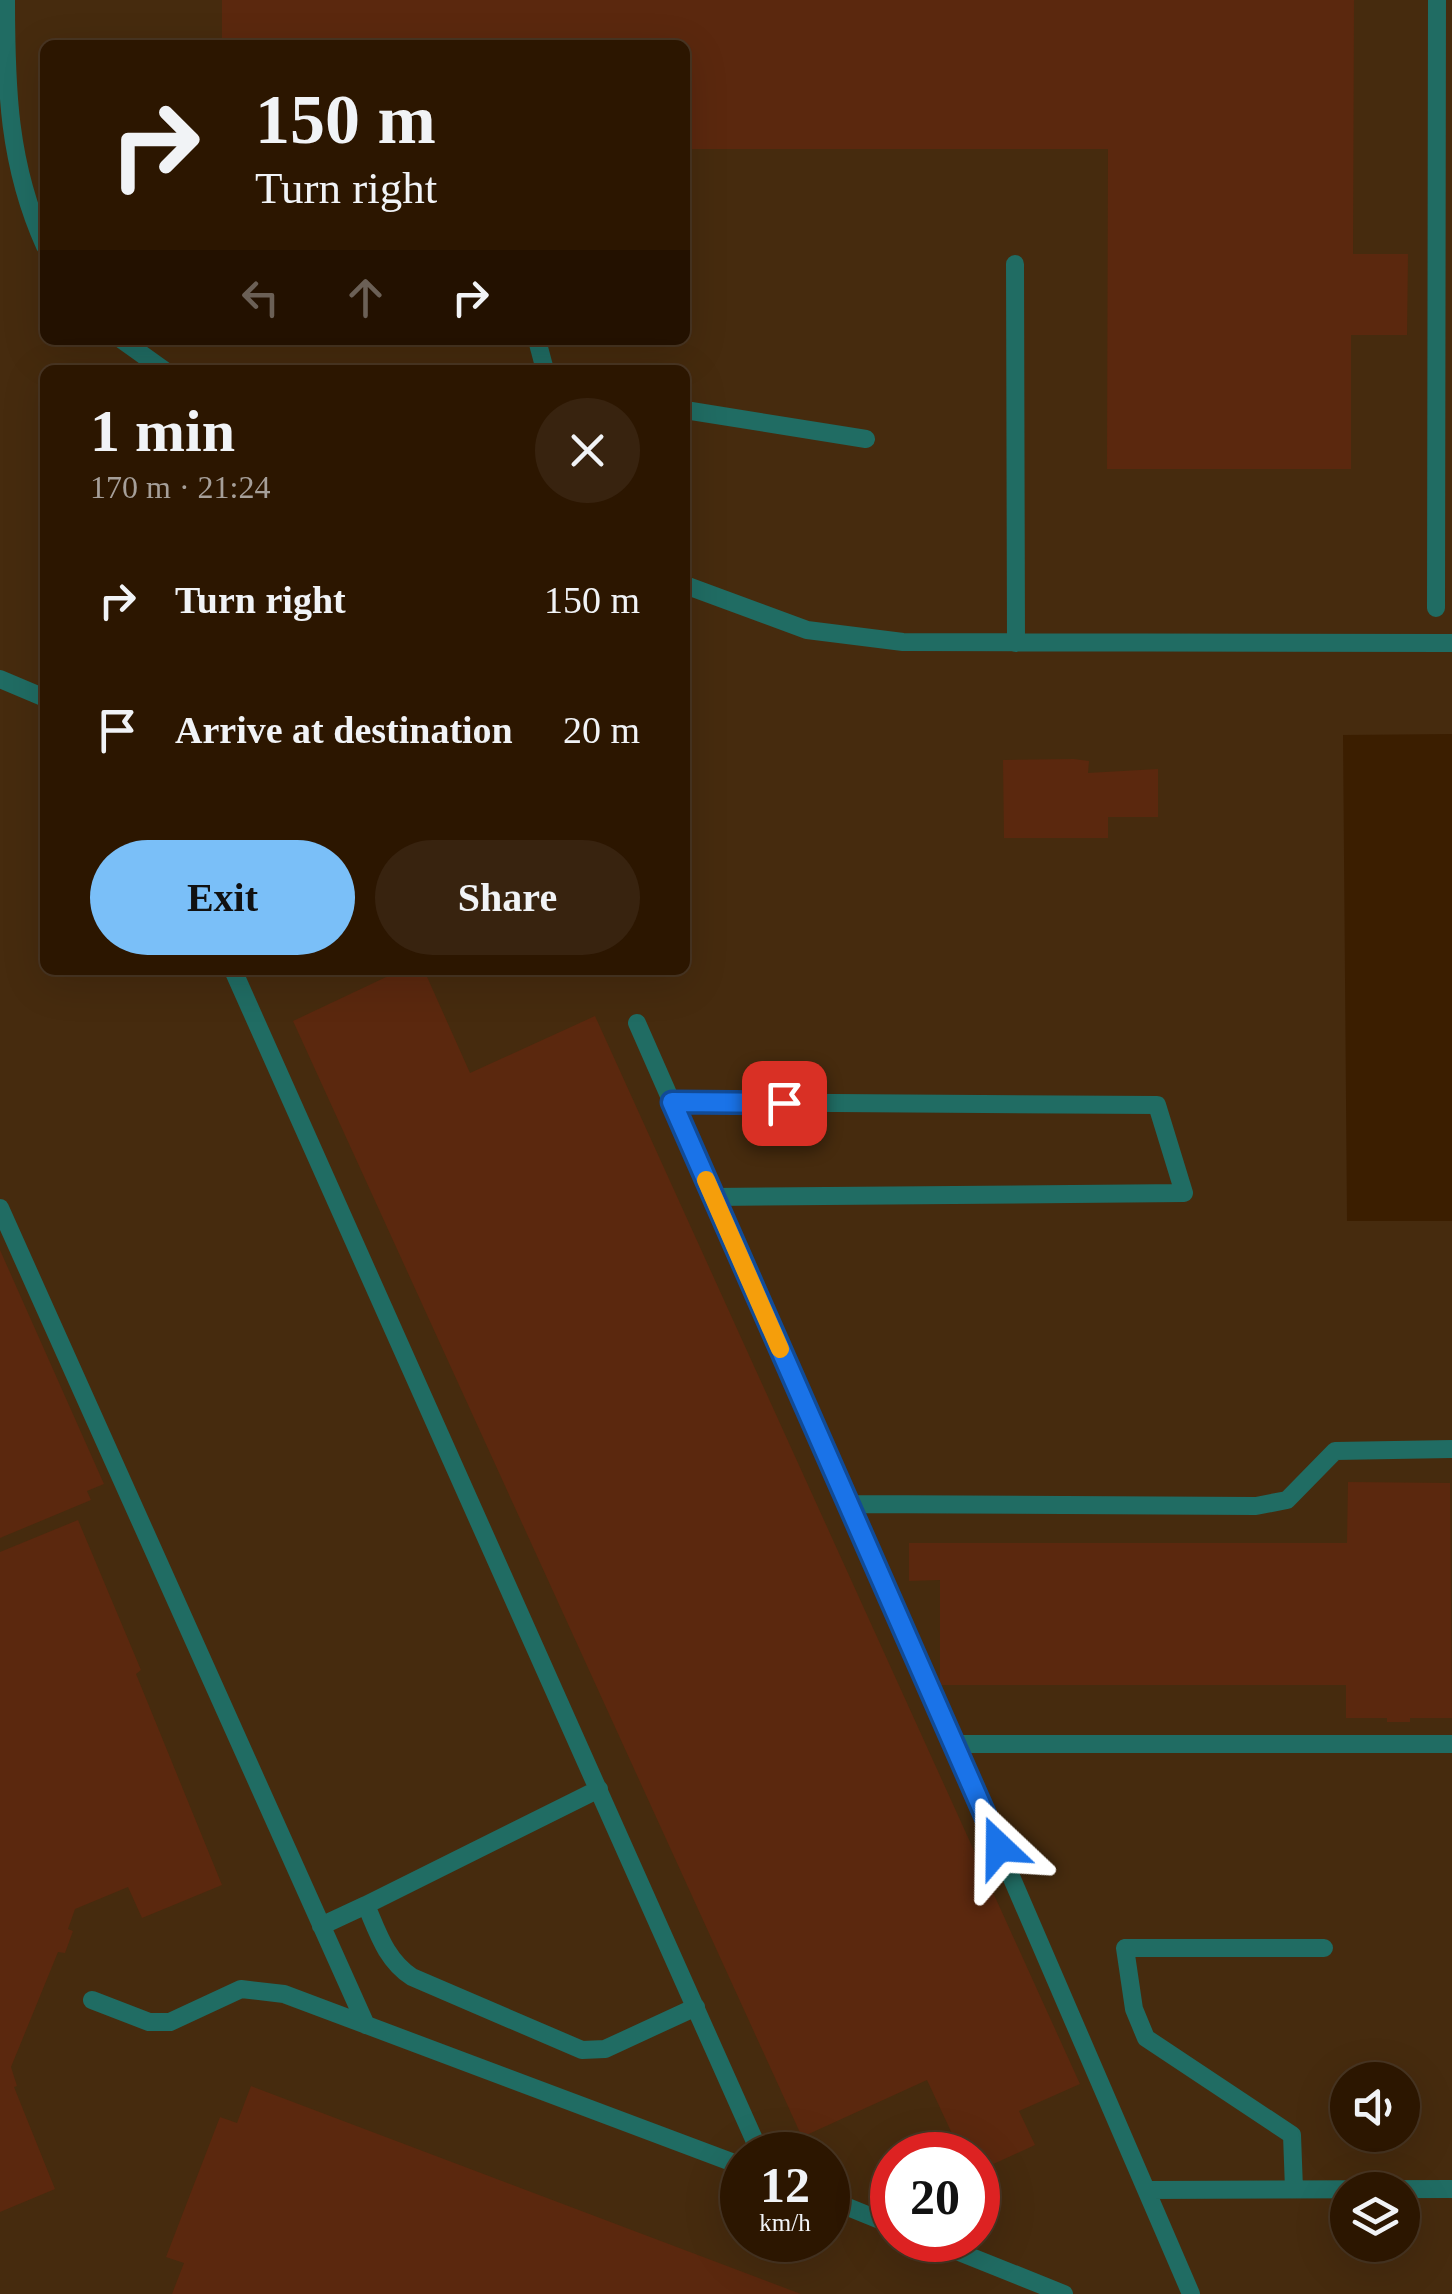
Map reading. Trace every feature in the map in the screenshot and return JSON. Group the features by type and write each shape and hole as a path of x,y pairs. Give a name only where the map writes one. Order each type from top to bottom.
{"lane":[{"path":"6,0 6,76 13,147 27,205 40,235"},
{"path":"1436,608 1444,572 1438,0"},
{"path":"1015,264 1016,644"},
{"path":"129,345 157,365"},
{"path":"690,411 866,439"},
{"path":"690,587 807,630 903,642 1452,643"},
{"path":"0,678 40,696"},
{"path":"234,975 751,2132"},
{"path":"637,1023 1192,2294"},
{"path":"672,1102 1156,1105 1184,1193 713,1197"},
{"path":"0,1208 366,2025"},
{"path":"848,1504 1256,1506 1286,1500 1335,1451 1452,1448"},
{"path":"954,1744 1452,1744"},
{"path":"321,1926 599,1789"},
{"path":"366,1905 387,1953 402,1970 582,2050 605,2048 696,2007"},
{"path":"1294,2190 1292,2136 1146,2038 1134,2009 1125,1948 1324,1948"},
{"path":"92,2000 149,2022 170,2022 241,1989 284,1994 720,2158"},
{"path":"1147,2190 1452,2190"},
{"path":"984,2262 1064,2294"}],"shaded area":[{"path":"0,0 1452,0 1452,734 1343,735 1347,1221 1452,1221 1452,2294 0,2294"}],"building":[{"path":"222,0 1354,0 1353,254 1408,254 1407,335 1351,335 1351,469 1107,469 1108,149 690,149 690,40 222,40"},
{"path":"1003,760 1089,761 1088,773 1158,769 1158,817 1108,817 1108,838 1004,838"},
{"path":"390,975 426,975 470,1073 595,1016 1080,2084 1019,2111 1035,2145 1000,2161 1000,2132 951,2132 927,2080 813,2132 800,2132 293,1021"},
{"path":"0,1250 104,1484 87,1491 91,1500 0,1538"},
{"path":"1348,1482 1450,1483 1452,1718 1387,1722 1387,1718 1346,1718 1346,1685 940,1685 940,1580 909,1581 909,1543 1347,1543"},
{"path":"78,1520 141,1670 136,1674 222,1885 142,1918 128,1887 75,1909 65,1953 58,1952 11,2067 17,2086 14,2087 55,2189 0,2212 0,1552"},
{"path":"251,2086 801,2294 172,2294 184,2263 166,2257 220,2117 237,2123"}],"slow traffic":[{"path":"706,1180 780,1349"}],"route":[{"path":"784,1103 672,1102 999,1847"}]}
